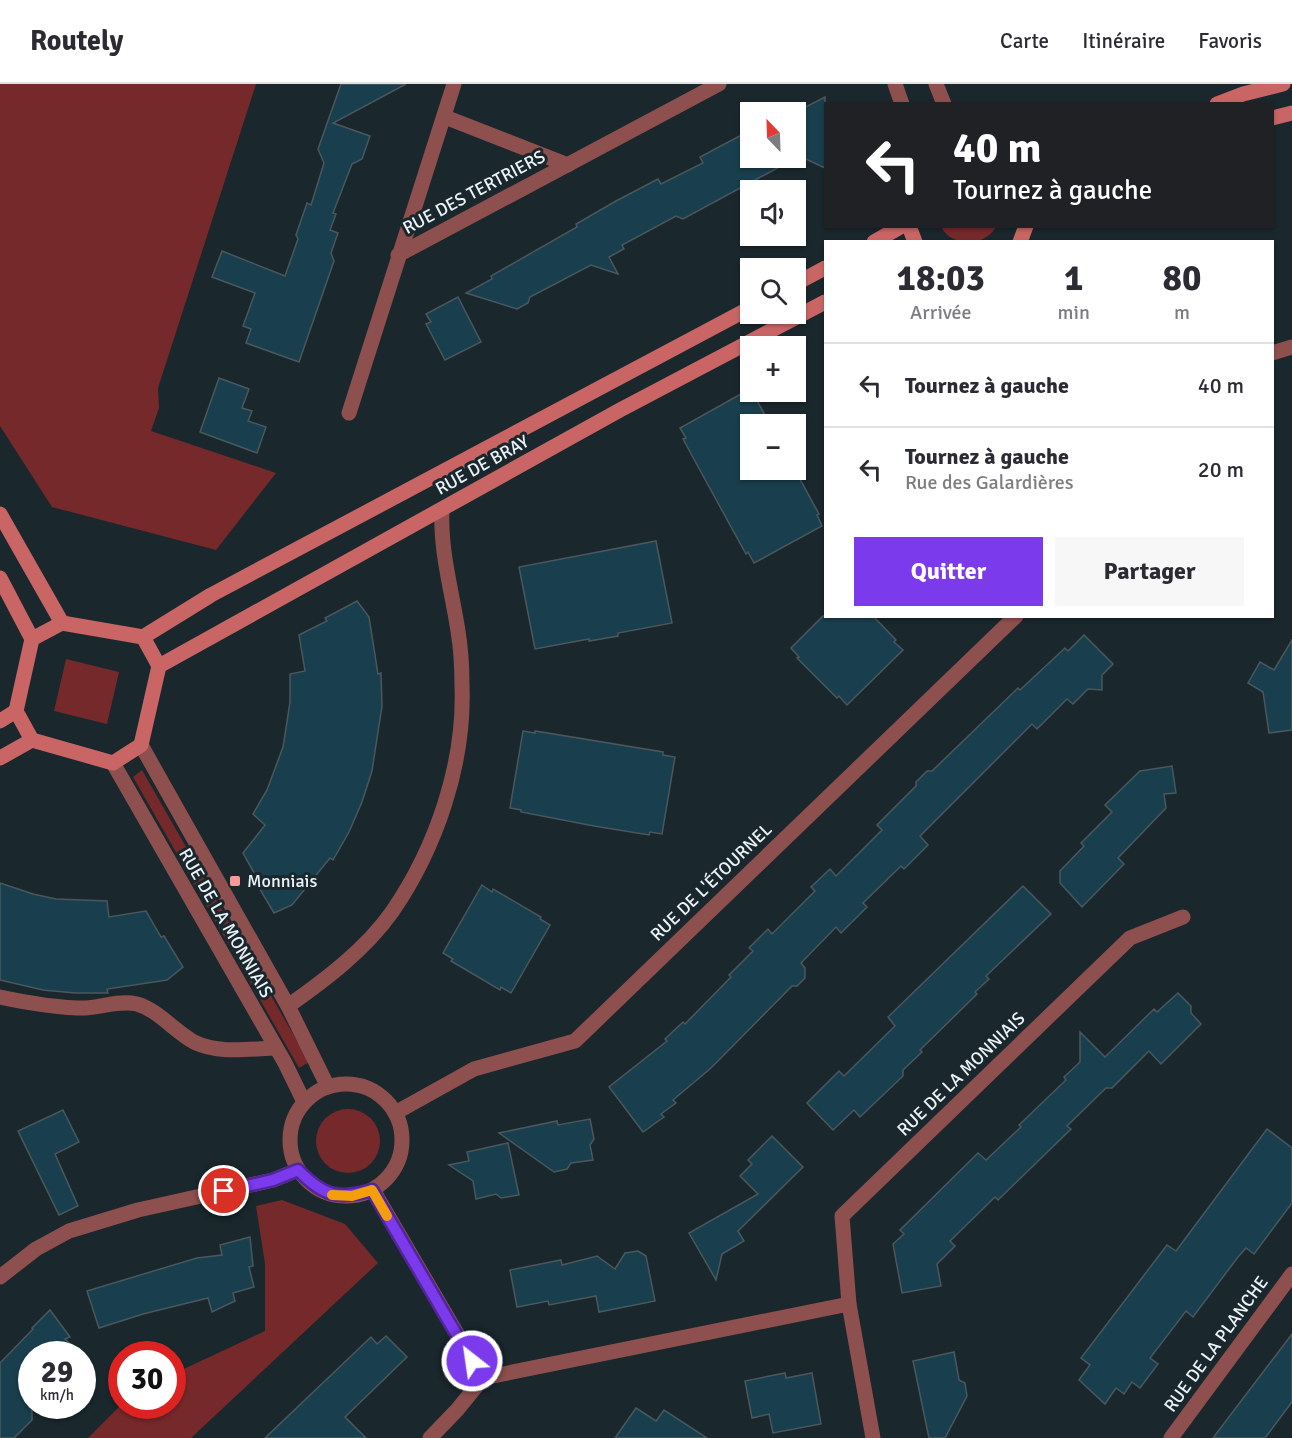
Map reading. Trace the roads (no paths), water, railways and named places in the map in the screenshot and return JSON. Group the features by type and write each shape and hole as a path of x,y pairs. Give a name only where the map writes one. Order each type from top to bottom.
{"street":[{"name":"RUE DES TERTRIERS","path":"349,413 454,84"},
{"name":"RUE DES TERTRIERS","path":"398,255 719,84"},
{"path":"895,84 901,102"},
{"path":"936,84 943,102"},
{"path":"1222,102 1283,84"},
{"path":"1274,118 1292,113"},
{"name":"RUE DES TERTRIERS","path":"445,117 568,165"},
{"path":"878,240 898,228"},
{"path":"806,278 824,269"},
{"name":"RUE DE BRAY","path":"159,666 620,410 824,303"},
{"name":"RUE DE BRAY","path":"143,638 211,595 740,313"},
{"path":"1274,352 1292,347"},
{"path":"288,1006 338,969 391,913 422,860 454,771 460,733 462,687 458,632 448,583 441,529 442,510"},
{"path":"0,514 62,622"},
{"path":"0,578 32,639 16,711 32,740"},
{"name":"RUE DE L'ÉTOURNEL","path":"395,1113 474,1070 575,1041 1014,618"},
{"path":"0,758 32,740 113,763 141,745 159,666 143,638 62,622 32,639"},
{"path":"0,721 16,711"},
{"name":"RUE DE LA MONNIAIS","path":"141,745 288,1006 328,1087"},
{"name":"RUE DE LA MONNIAIS","path":"113,763 304,1102"},
{"name":"RUE DE LA MONNIAIS","path":"873,1438 849,1304 842,1216 1130,938 1183,916"},
{"path":"0,998 43,1005 87,1008 120,1003 135,1004 146,1008 193,1041 204,1046 237,1049 275,1048"},
{"path":"347,1084 366,1088 383,1098 395,1113 402,1133 400,1156 390,1176 372,1190 352,1196 331,1194 312,1185 298,1170 291,1153 289,1135 294,1118 304,1102 315,1093 328,1087 347,1084"},
{"path":"0,1277 36,1248 69,1231 138,1210 273,1180 298,1170"},
{"path":"372,1190 483,1378"},
{"name":"RUE DE LA PLANCHE","path":"1171,1438 1292,1274"},
{"path":"430,1438 483,1378 849,1304"}],"place":[{"name":"Monniais","path":"235,881"}]}
